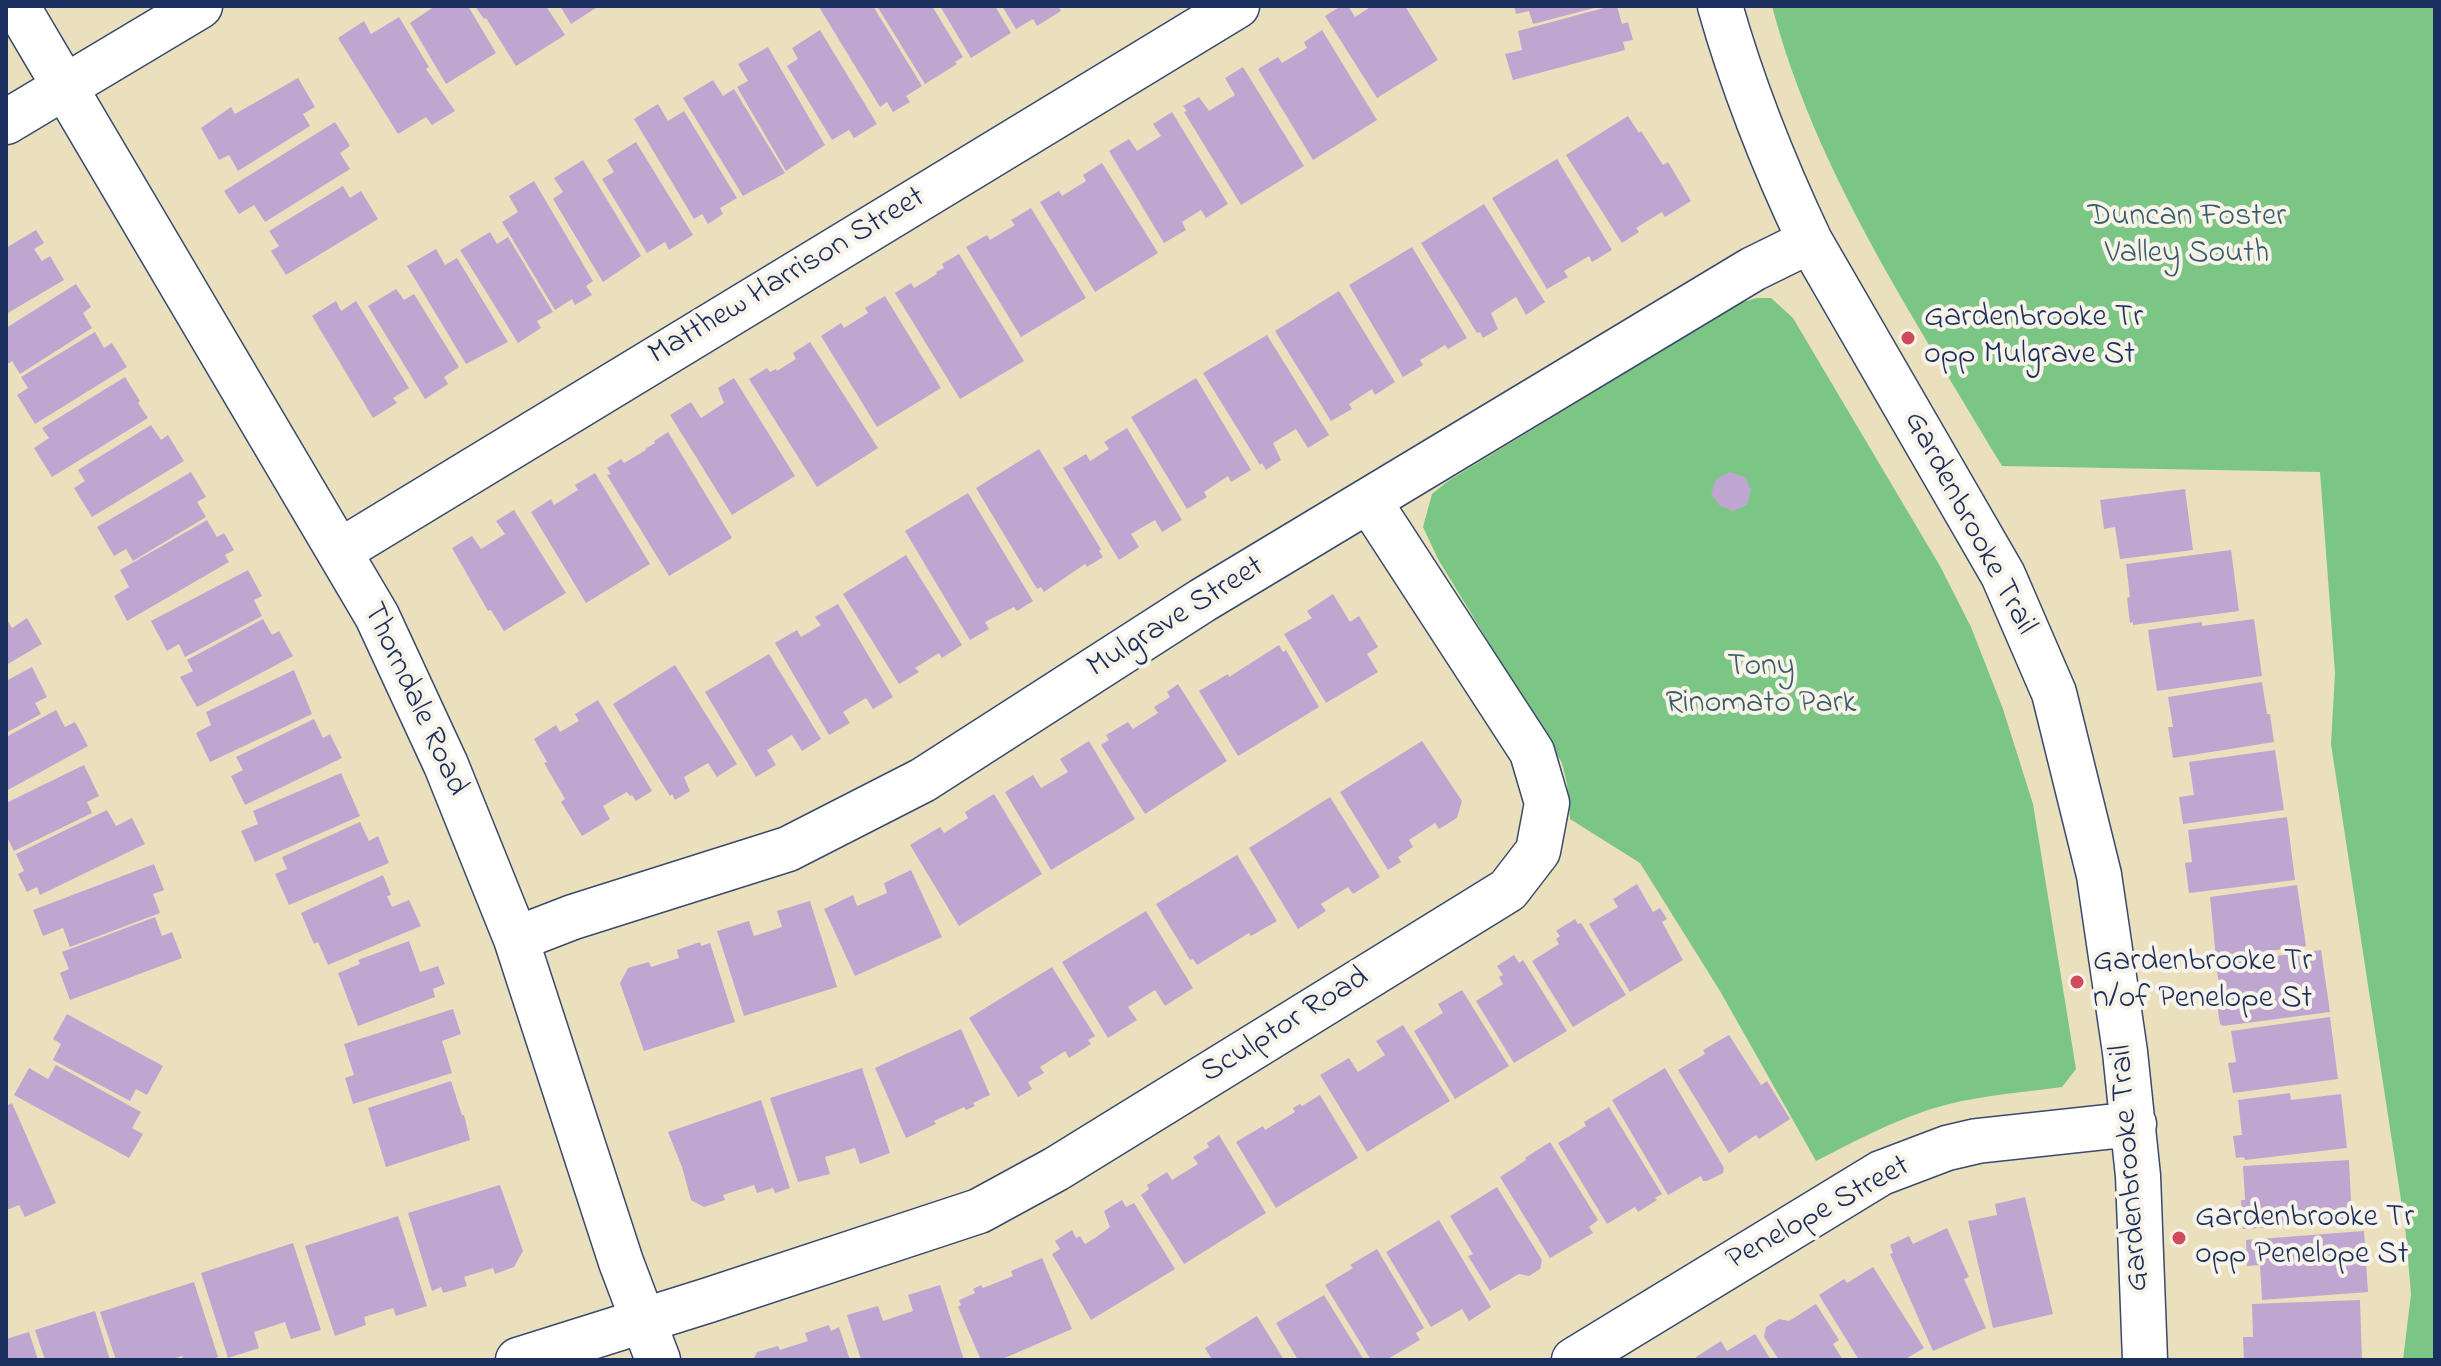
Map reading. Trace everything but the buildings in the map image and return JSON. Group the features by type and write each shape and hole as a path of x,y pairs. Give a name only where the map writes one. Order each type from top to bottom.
{"street":[{"name":"Thorndale Road","path":"17,6 377,616 446,765 516,939 621,1262 651,1340"},
{"path":"6,122 200,6"},
{"name":"Matthew Harrison Street","path":"340,551 1237,6"},
{"name":"Gardenbrooke Trail","path":"1720,6 1749,97 1810,241 2003,575 2054,693 2099,875 2117,994 2138,1176 2145,1360"},
{"name":"Mulgrave Street","path":"516,939 573,917 788,849 923,780 1203,600 1753,269 1810,241"},
{"name":"Sculptor Road","path":"518,1360 651,1340 979,1211 1056,1169 1508,890 1538,851 1547,803 1532,752 1369,501"},
{"name":"Penelope Street","path":"1574,1360 1881,1173 1947,1148 1977,1141 2134,1124"}],"green space":[{"name":"Duncan Foster Valley South","path":"1772,6 2435,6 2435,1360 2403,1360 2411,1294 2405,1226 2331,744 2335,673 2320,472 2002,466 1903,300 1841,186 1791,68"},
{"name":"Tony Rinomato Park","path":"1771,298 1793,318 1940,566 1971,627 2003,709 2033,804 2076,1069 2062,1087 1944,1105 1885,1127 1816,1161 1720,991 1640,863 1570,819 1562,763 1438,559 1423,527 1432,494 1448,481 1714,319 1743,302"}],"place":[{"name":"Gardenbrooke Tr opp Mulgrave St","path":"1908,338"},
{"name":"Gardenbrooke Tr n/of Penelope St","path":"2077,982"},
{"name":"Gardenbrooke Tr opp Penelope St","path":"2179,1238"}]}
